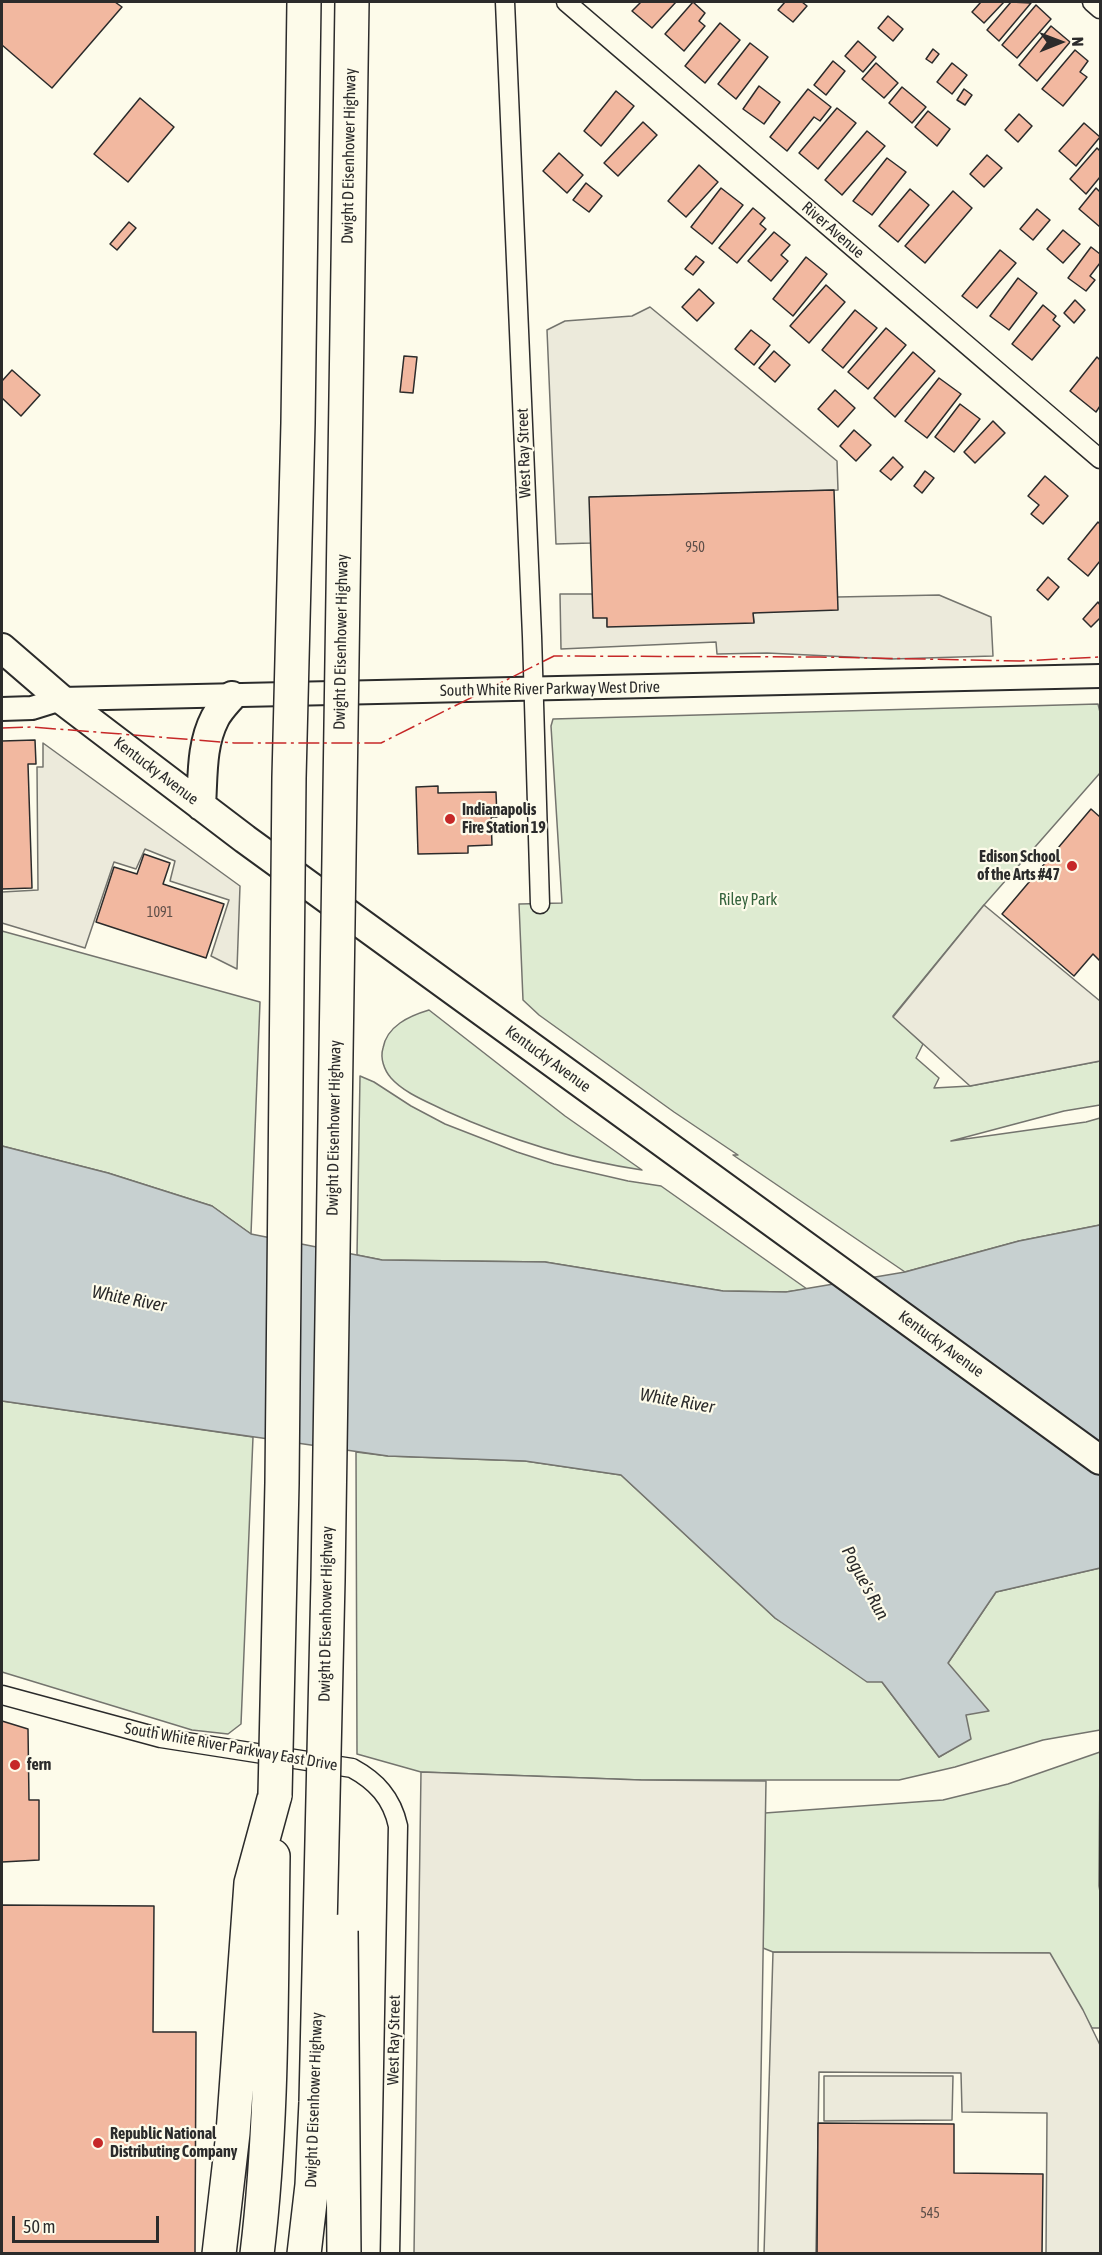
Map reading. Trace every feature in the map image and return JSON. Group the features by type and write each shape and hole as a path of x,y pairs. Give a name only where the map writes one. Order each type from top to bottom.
{"highway":[{"path":"257,2253 265,2172 270,2073 282,1483 290,778 304,2"},
{"name":"Dwight D Eisenhower Highway","path":"304,2253 312,2185 316,2102 328,1580 352,2"},
{"path":"328,1580 341,1903 344,2253"},
{"path":"219,2253 233,2133 250,1883 275,1795"}],"main road":[{"name":"Kentucky Avenue","path":"2,648 61,699 201,806 1101,1460"},
{"path":"201,806 204,751 208,736 215,717 232,696"}],"street":[{"name":"West Ray Street","path":"505,2 534,689 540,904"},
{"name":"River Avenue","path":"566,2 1101,459"},
{"path":"1092,2 1101,9"},
{"name":"South White River Parkway West Drive","path":"2,709 32,708 61,699 1101,676"},
{"name":"South White River Parkway East Drive","path":"2,1695 161,1738 352,1768 364,1774 383,1792 395,1813 398,1826"},
{"name":"West Ray Street","path":"390,2253 398,1826"}],"green space":[{"name":"Riley Park","path":"1098,704 1100,773 984,905 893,1016 923,1044 916,1058 939,1078 934,1088 970,1086 1100,1061 1100,1105 1064,1111 951,1141 1086,1122 1100,1118 1100,1225 1019,1241 905,1272 733,1155 738,1155 539,1015 523,1000 519,904 562,903 551,726 553,719"},
{"path":"2,931 260,1002 251,1234 212,1206 108,1173 2,1146"},
{"path":"429,1010 565,1116 642,1170 566,1154 493,1131 417,1097 396,1083 382,1060 385,1040 400,1023"},
{"path":"360,1076 445,1124 517,1152 554,1164 661,1186 807,1289 786,1292 723,1291 545,1262 382,1260 357,1255"},
{"path":"2,1401 253,1437 241,1724 228,1734 192,1730 2,1672"},
{"path":"356,1452 388,1456 525,1461 621,1475 775,1618 882,1682 939,1757 954,1748 948,1663 996,1592 1100,1568 1100,1730 1043,1740 955,1767 899,1780 641,1780 421,1772 357,1754"},
{"path":"1100,1752 1100,2028 1092,2028 1049,1953 773,1952 763,1948 765,1813 943,1800 1008,1784"}],"shaded area":[{"path":"650,307 837,461 838,490 590,497 591,543 556,544 547,330 565,321 632,316"},
{"path":"560,594 592,594 607,618 607,626 754,622 753,613 837,597 939,595 991,617 993,656 891,659 767,653 717,654 716,642 561,649"},
{"path":"43,743 240,886 237,969 211,956 229,900 170,881 175,861 145,849 136,869 114,862 85,948 2,923 2,892 38,890 37,767 43,767"},
{"path":"984,905 1100,1001 1100,1061 970,1086 893,1017"},
{"path":"421,1772 641,1780 766,1781 758,2253 414,2253"},
{"path":"773,1952 1050,1953 1100,2045 1100,2253 1046,2253 1047,2113 962,2112 961,2073 819,2072 816,2253 764,2254"},
{"path":"824,2076 953,2076 952,2120 824,2121"}],"water":[{"path":"2,1146 108,1173 212,1206 251,1234 382,1260 545,1262 723,1291 786,1292 905,1272 1019,1241 1100,1225 1100,1568 996,1592 948,1663 989,1711 966,1715 971,1739 939,1757 882,1682 867,1682 775,1618 621,1475 525,1461 388,1456 2,1401"}],"building":[{"path":"2,2 115,2 122,7 52,88 2,45"},
{"path":"641,2 676,2 652,28 632,11"},
{"path":"693,2 705,13 699,21 705,26 684,51 665,34"},
{"path":"785,2 802,2 807,6 793,22 778,10"},
{"path":"981,2 1004,2 984,23 972,12"},
{"path":"1011,2 1031,3 999,41 987,30"},
{"path":"1036,5 1051,19 1017,58 1002,45"},
{"path":"888,16 903,29 893,41 878,28"},
{"path":"720,23 740,40 705,83 685,66"},
{"path":"1051,26 1070,42 1037,81 1019,65"},
{"path":"858,41 876,57 863,72 845,56"},
{"path":"750,43 768,57 736,99 718,84"},
{"path":"933,49 939,54 932,63 926,59"},
{"path":"1075,50 1088,61 1080,72 1087,77 1063,106 1042,89"},
{"path":"833,61 845,71 826,95 814,85"},
{"path":"876,63 898,83 884,98 862,79"},
{"path":"952,63 967,75 952,94 937,82"},
{"path":"759,86 780,102 764,124 743,109"},
{"path":"902,87 926,107 912,123 889,103"},
{"path":"808,89 831,107 820,121 814,117 787,151 770,137"},
{"path":"964,89 972,95 965,105 957,100"},
{"path":"616,91 634,106 601,146 584,131"},
{"path":"140,98 174,127 128,182 94,154"},
{"path":"837,108 856,123 818,169 799,153"},
{"path":"928,111 950,129 937,146 915,127"},
{"path":"1019,114 1032,126 1018,142 1005,130"},
{"path":"643,122 657,135 618,176 604,163"},
{"path":"1084,123 1100,137 1076,166 1059,151"},
{"path":"867,131 885,146 842,195 825,180"},
{"path":"1097,148 1100,151 1100,177 1086,194 1070,179"},
{"path":"559,153 583,175 567,193 543,171"},
{"path":"987,155 1002,168 984,187 970,174"},
{"path":"887,158 906,172 872,215 853,201"},
{"path":"699,165 718,182 686,217 668,201"},
{"path":"586,183 602,196 589,212 573,200"},
{"path":"721,188 743,205 712,244 691,227"},
{"path":"1096,188 1100,192 1100,227 1079,209"},
{"path":"910,189 929,205 898,242 879,226"},
{"path":"953,191 972,208 925,263 905,246"},
{"path":"753,208 765,218 760,224 766,229 737,263 719,248"},
{"path":"1037,209 1050,220 1033,240 1020,229"},
{"path":"129,222 136,228 117,250 110,244"},
{"path":"1063,230 1080,244 1063,263 1047,249"},
{"path":"774,232 790,245 781,255 788,261 771,281 748,261"},
{"path":"1091,247 1100,254 1100,263 1090,276 1095,280 1086,291 1068,278"},
{"path":"1000,250 1016,263 977,308 962,296"},
{"path":"696,256 704,262 693,275 685,269"},
{"path":"806,257 827,274 793,316 773,299"},
{"path":"1018,278 1037,293 1009,330 990,316"},
{"path":"826,285 845,302 809,343 790,326"},
{"path":"699,289 714,303 697,321 682,307"},
{"path":"1075,300 1085,310 1074,323 1064,313"},
{"path":"1043,305 1056,316 1053,320 1060,326 1032,360 1012,344"},
{"path":"855,310 877,328 843,368 822,350"},
{"path":"886,328 906,345 868,389 848,372"},
{"path":"751,330 770,345 754,365 735,349"},
{"path":"774,351 790,365 775,382 759,368"},
{"path":"913,352 935,371 895,417 874,398"},
{"path":"404,356 417,357 413,393 400,392"},
{"path":"1097,357 1100,360 1100,406 1096,412 1070,391"},
{"path":"12,370 40,395 21,416 2,398 2,381"},
{"path":"939,378 961,394 927,438 905,421"},
{"path":"835,390 855,408 838,427 818,409"},
{"path":"960,404 980,419 954,452 935,437"},
{"path":"993,421 1005,433 975,463 964,452"},
{"path":"854,430 871,445 856,461 840,446"},
{"path":"893,457 903,467 891,480 880,471"},
{"path":"925,471 934,478 922,493 914,486"},
{"path":"1045,476 1068,496 1043,524 1031,514 1039,505 1028,496"},
{"path":"834,490 838,610 753,613 754,623 607,627 607,618 593,618 589,497"},
{"path":"1098,522 1100,524 1100,561 1088,576 1068,559"},
{"path":"1048,577 1059,587 1048,600 1037,590"},
{"path":"1098,602 1100,618 1091,627 1083,619"},
{"path":"35,740 36,764 28,764 32,888 2,889 2,741"},
{"path":"438,786 438,793 496,792 497,817 491,817 492,845 468,846 468,853 418,854 416,787"},
{"name":"Edison School of the Arts #47","path":"1091,809 1100,817 1100,961 1093,954 1074,976 1002,914"},
{"path":"144,854 170,863 163,884 224,904 206,958 96,922 114,867 137,874"},
{"name":"fern","path":"2,1721 28,1729 29,1800 39,1800 39,1860 2,1862"},
{"name":"Republic National Distributing Company","path":"2,1905 154,1906 153,2032 196,2032 195,2254 2,2254"},
{"path":"818,2123 954,2124 954,2173 1043,2174 1042,2254 817,2254"}],"power":[{"path":"2,728 32,727 234,743 381,743 554,656 820,657 1020,661 1100,657"}],"place":[{"name":"Indianapolis Fire Station 19","path":"450,819"},
{"name":"Edison School of the Arts #47","path":"1072,866"},
{"name":"fern","path":"15,1765"},
{"name":"Republic National Distributing Company","path":"98,2143"}],"water label":[{"name":"White River","path":"129,1299"},
{"name":"White River","path":"677,1401"},
{"name":"Pogue's Run","path":"865,1583"}]}
